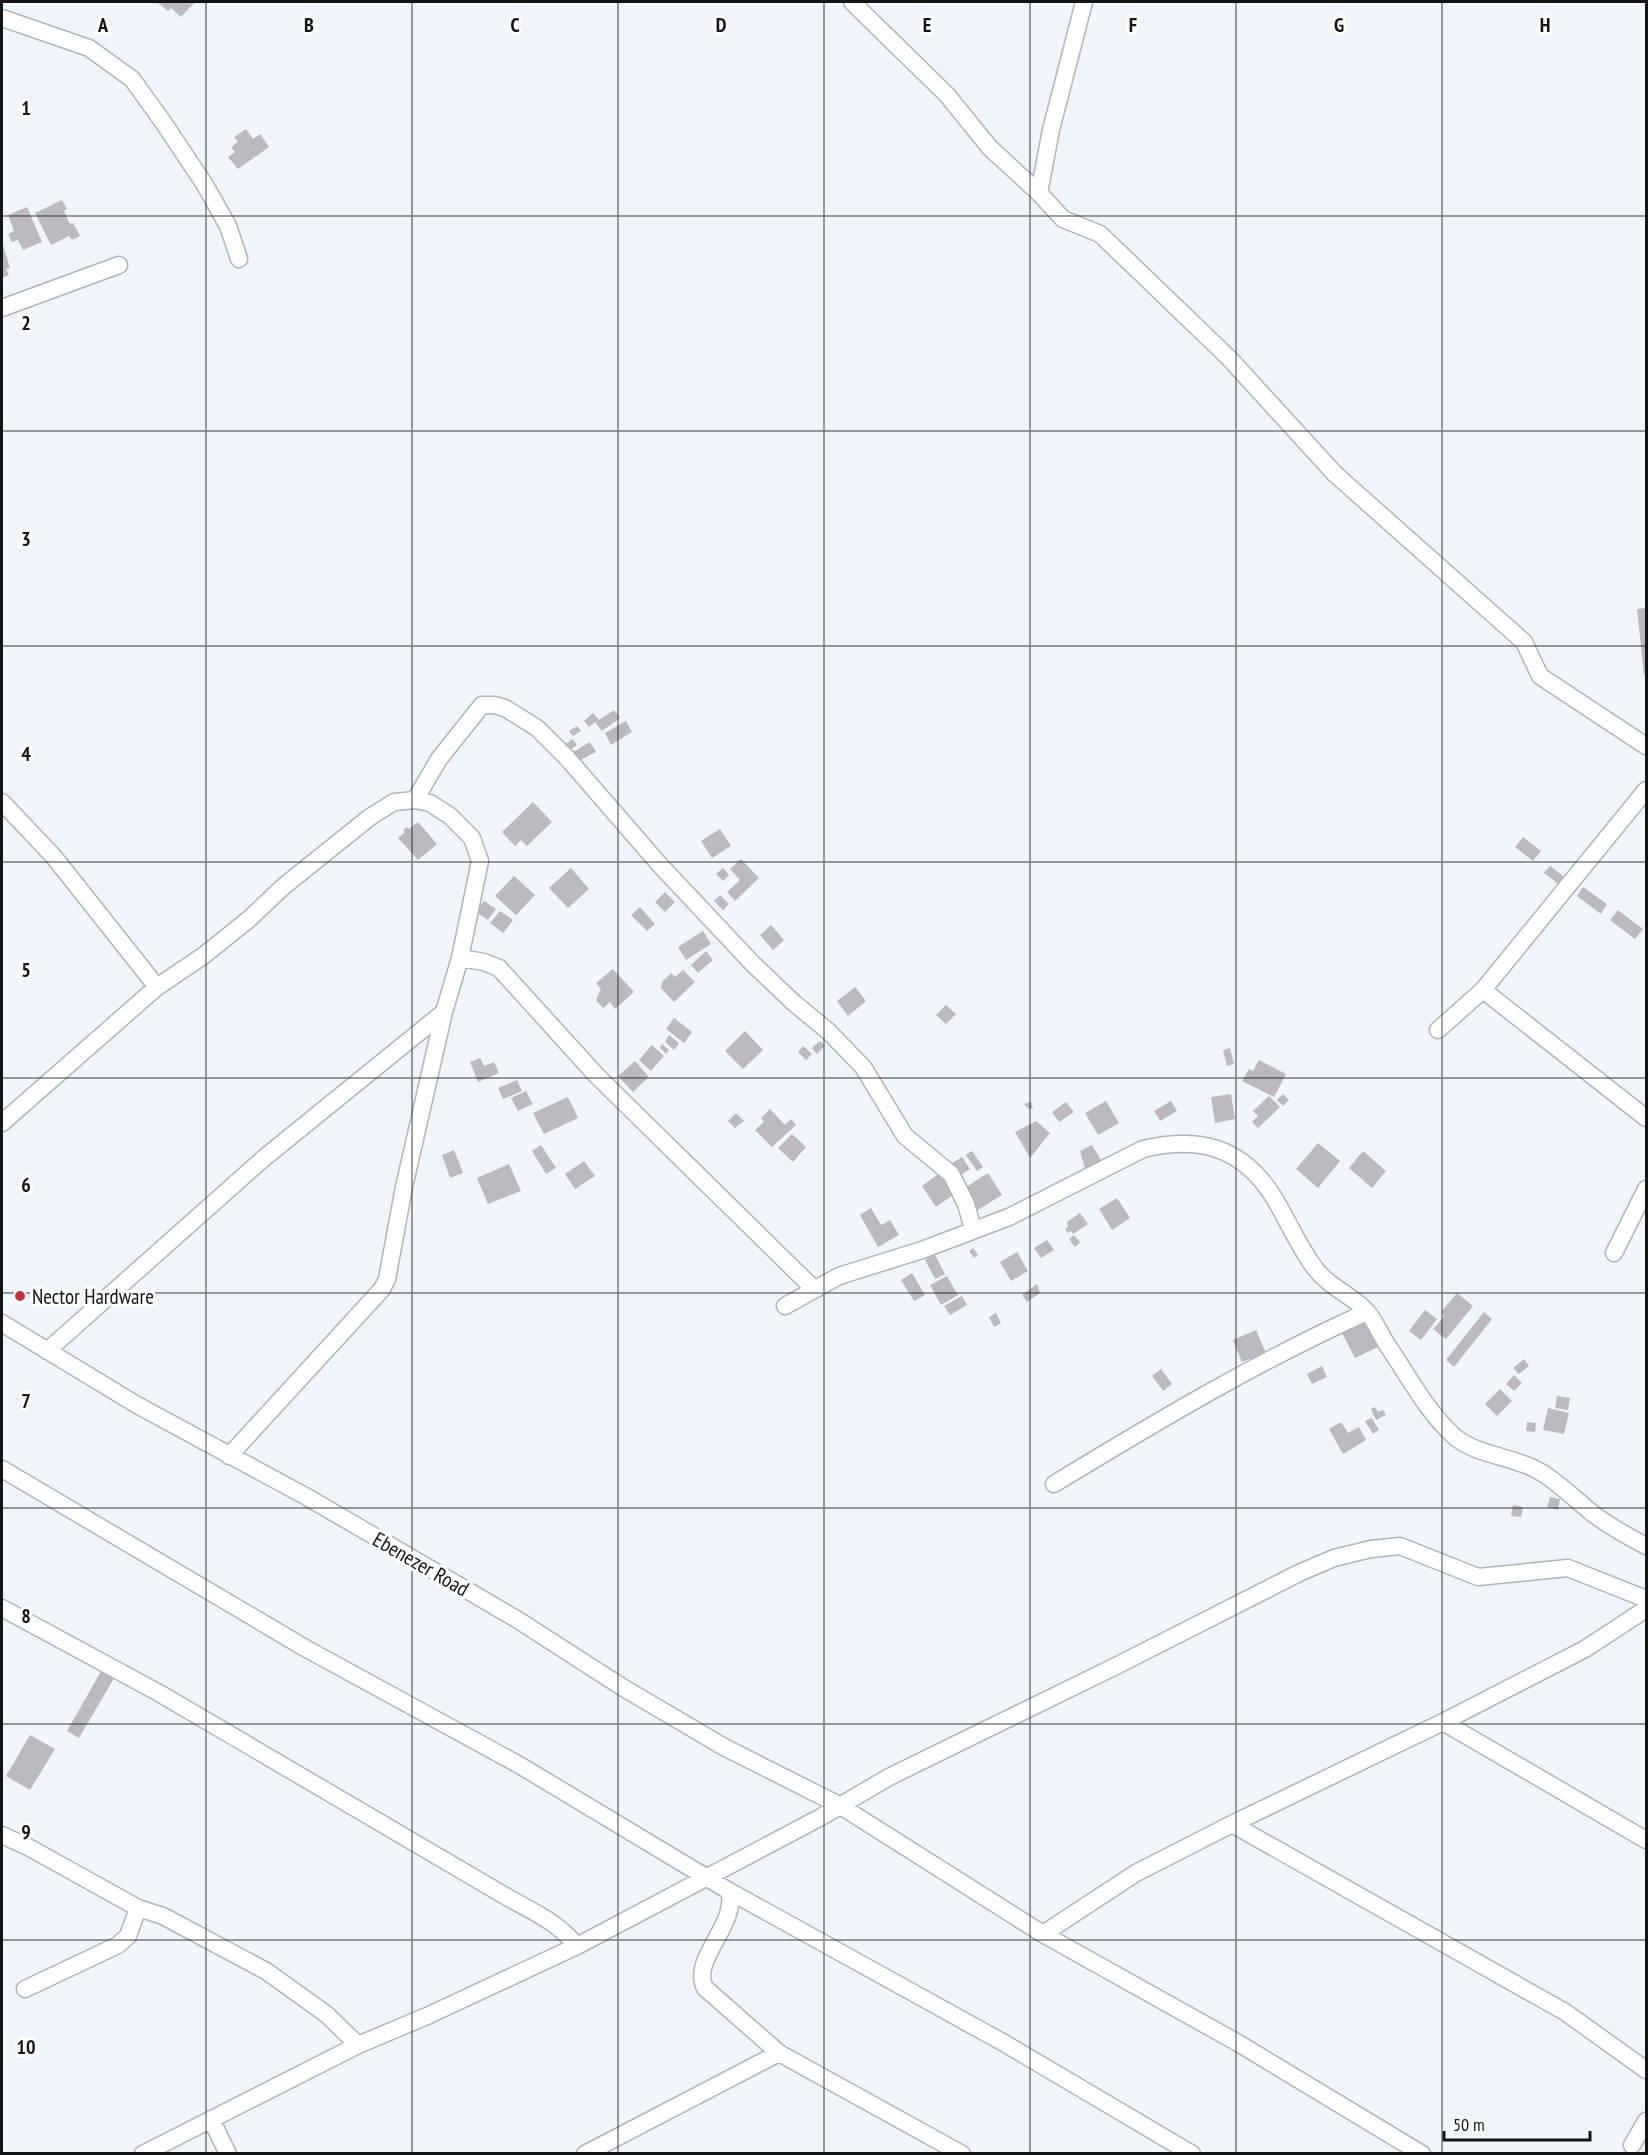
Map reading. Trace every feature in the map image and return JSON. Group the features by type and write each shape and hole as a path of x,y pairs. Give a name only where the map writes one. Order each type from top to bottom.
{"street":[{"path":"852,2 947,95 990,148 1039,193 1063,219 1100,234 1229,358 1335,474 1524,642 1540,676 1647,746"},
{"path":"1039,193 1051,130 1084,2"},
{"path":"2,18 89,48 132,79 205,185 228,226 239,259"},
{"path":"2,308 119,265"},
{"path":"415,800 439,759 482,705 505,708 537,728 568,759 659,864 753,964 828,1031 863,1067 905,1136 951,1174 966,1204 973,1229"},
{"path":"1438,1030 1483,990 1647,790"},
{"path":"2,1123 157,987 202,956 370,817 394,802 415,800 430,803 450,816 472,838 480,861 460,958 444,1012 404,1187 387,1279 372,1300 229,1456"},
{"path":"2,802 54,857 157,987"},
{"path":"460,958 484,962 499,968 597,1076 814,1289"},
{"path":"1483,990 1647,1118"},
{"path":"47,1351 264,1158 444,1012"},
{"path":"785,1306 838,1276 922,1250 1009,1217 1143,1149 1163,1144 1188,1143 1216,1147 1230,1153 1259,1178 1272,1194 1316,1269 1327,1283 1367,1312 1427,1405 1456,1438 1538,1470 1611,1527 1647,1546"},
{"path":"1614,1253 1647,1189"},
{"path":"1054,1484 1178,1409 1245,1372 1303,1341 1367,1312"},
{"name":"Ebenezer Road","path":"2,1323 137,1405 307,1497 519,1620 622,1687 724,1747 839,1805 1043,1934 1238,2043 1422,2154"},
{"path":"2,1469 305,1648 521,1766 729,1892 1004,2043 1192,2154"},
{"path":"143,2154 357,2045 427,2016 577,1946 821,1817 889,1777 1116,1666 1299,1572 1334,1558 1371,1549 1400,1546 1478,1577 1568,1568 1647,1599"},
{"path":"2,1608 159,1693 552,1922 565,1931 577,1946"},
{"path":"1043,1934 1136,1874 1585,1649 1647,1609"},
{"path":"1443,1722 1647,1840"},
{"path":"1232,1824 1556,2006 1647,2070"},
{"path":"2,1836 30,1848 138,1908 163,1916 266,1971 326,2014 357,2045"},
{"path":"729,1892 731,1900 729,1910 704,1965 705,1988 779,2053 962,2154"},
{"path":"25,1989 118,1945 128,1936 138,1908"},
{"path":"586,2153 779,2053"},
{"path":"210,2119 228,2154"},
{"path":"1635,2150 1647,2121"}],"building":[{"path":"157,2 195,2 181,17 171,8 168,11"},
{"path":"246,129 253,139 260,134 269,147 238,169 228,157 235,152 231,147 238,142 234,137"},
{"path":"62,200 67,209 64,211 70,224 73,223 80,236 72,240 69,236 51,245 35,213"},
{"path":"27,207 42,242 23,250 18,240 12,242 8,234 14,231 8,215"},
{"path":"2,242 10,268 6,269 9,275 2,278"},
{"path":"1646,608 1646,675 1644,675 1637,609"},
{"path":"614,710 620,718 602,731 595,722 589,727 584,721 593,713 599,720"},
{"path":"626,721 632,732 611,745 605,733"},
{"path":"577,726 581,731 573,736 569,731"},
{"path":"572,739 577,745 569,751 565,745"},
{"path":"590,742 596,752 579,761 573,752"},
{"path":"533,802 552,822 527,846 521,840 515,846 502,832"},
{"path":"418,822 437,844 418,860 398,838 405,832 403,830 407,827 409,829"},
{"path":"720,829 731,846 712,858 701,841"},
{"path":"1523,837 1541,851 1533,861 1515,847"},
{"path":"741,859 759,878 735,901 727,892 740,880 730,869"},
{"path":"1550,866 1567,879 1561,886 1544,873"},
{"path":"571,868 589,889 568,908 549,888"},
{"path":"723,868 729,875 723,881 716,874"},
{"path":"514,876 535,895 516,915 495,896"},
{"path":"1583,887 1607,904 1601,914 1577,896"},
{"path":"665,892 675,902 665,912 655,902"},
{"path":"720,895 729,904 723,910 714,901"},
{"path":"484,901 496,909 488,920 476,912"},
{"path":"640,907 655,924 647,931 631,915"},
{"path":"1618,910 1643,929 1635,939 1610,920"},
{"path":"500,911 513,920 503,933 490,923"},
{"path":"771,925 784,940 773,950 760,935"},
{"path":"703,931 711,944 686,960 678,947"},
{"path":"706,951 713,960 698,973 691,965"},
{"path":"613,969 634,992 615,1009 610,1002 603,1008 596,1000 601,989 596,983"},
{"path":"683,970 695,982 674,1002 661,988 662,982 671,973 675,977"},
{"path":"855,987 866,1001 848,1016 837,1001"},
{"path":"946,1005 956,1014 946,1024 936,1015"},
{"path":"674,1018 692,1032 684,1043 666,1029"},
{"path":"745,1031 763,1050 743,1069 725,1051"},
{"path":"669,1035 679,1043 674,1050 665,1042"},
{"path":"820,1041 825,1046 817,1054 812,1048"},
{"path":"662,1044 669,1050 666,1054 660,1048"},
{"path":"652,1045 664,1056 651,1071 639,1060"},
{"path":"803,1046 812,1054 806,1060 798,1052"},
{"path":"1230,1048 1234,1064 1227,1066 1223,1050"},
{"path":"480,1058 484,1066 494,1062 499,1073 478,1082 470,1062"},
{"path":"1259,1060 1286,1074 1274,1097 1242,1081 1249,1069 1253,1071"},
{"path":"635,1061 649,1077 633,1092 618,1076"},
{"path":"517,1080 522,1091 503,1099 498,1088"},
{"path":"526,1091 533,1104 518,1111 511,1098"},
{"path":"1231,1094 1235,1119 1215,1123 1211,1097"},
{"path":"1283,1094 1289,1100 1283,1106 1277,1100"},
{"path":"1269,1096 1280,1107 1258,1128 1252,1122 1258,1116 1253,1111"},
{"path":"568,1097 578,1118 544,1134 533,1113"},
{"path":"1106,1101 1119,1123 1098,1135 1085,1113"},
{"path":"1171,1101 1177,1111 1160,1121 1154,1111"},
{"path":"1031,1102 1033,1108 1029,1109 1024,1104"},
{"path":"1066,1102 1074,1112 1059,1122 1052,1112"},
{"path":"770,1109 785,1125 791,1119 796,1125 772,1147 755,1130 764,1122 761,1118"},
{"path":"736,1113 744,1121 735,1128 728,1121"},
{"path":"1036,1121 1050,1133 1030,1158 1015,1132"},
{"path":"792,1134 806,1147 793,1162 778,1148"},
{"path":"1318,1143 1340,1161 1318,1188 1296,1169"},
{"path":"541,1145 556,1168 546,1174 532,1151"},
{"path":"1092,1145 1101,1160 1085,1169 1080,1151"},
{"path":"454,1150 463,1173 450,1178 442,1155"},
{"path":"972,1151 983,1167 977,1171 966,1155"},
{"path":"1363,1151 1386,1171 1372,1188 1349,1168"},
{"path":"962,1157 970,1169 959,1176 951,1164"},
{"path":"584,1161 595,1176 575,1189 565,1174"},
{"path":"509,1164 521,1191 488,1204 477,1178"},
{"path":"941,1172 956,1193 936,1207 922,1186"},
{"path":"988,1173 1002,1195 976,1211 963,1189"},
{"path":"1117,1198 1130,1218 1112,1230 1099,1209"},
{"path":"871,1208 881,1225 890,1220 899,1235 878,1247 860,1215"},
{"path":"1080,1213 1088,1224 1073,1234 1071,1231 1068,1233 1065,1229 1068,1227 1067,1222"},
{"path":"1074,1235 1080,1242 1075,1247 1069,1239"},
{"path":"1047,1240 1054,1250 1041,1258 1034,1248"},
{"path":"973,1248 978,1255 974,1258 969,1251"},
{"path":"1017,1252 1028,1271 1011,1281 1000,1262"},
{"path":"935,1255 945,1274 935,1279 925,1260"},
{"path":"912,1273 925,1295 914,1301 901,1280"},
{"path":"947,1276 958,1295 941,1305 930,1285"},
{"path":"1037,1284 1040,1293 1027,1302 1022,1295"},
{"path":"1457,1293 1473,1306 1446,1339 1433,1329 1444,1317 1442,1311"},
{"path":"962,1296 967,1305 950,1315 944,1306"},
{"path":"1425,1310 1437,1319 1421,1340 1409,1331"},
{"path":"1484,1312 1492,1319 1454,1367 1446,1360"},
{"path":"996,1313 1001,1323 994,1327 989,1317"},
{"path":"1365,1322 1378,1347 1355,1358 1342,1333"},
{"path":"1256,1330 1266,1353 1242,1362 1233,1340"},
{"path":"1524,1359 1529,1366 1519,1374 1513,1368"},
{"path":"1322,1366 1327,1377 1312,1384 1307,1374"},
{"path":"1161,1369 1172,1384 1163,1391 1152,1376"},
{"path":"1514,1375 1522,1383 1514,1391 1506,1384"},
{"path":"1500,1389 1512,1401 1497,1416 1485,1404"},
{"path":"1557,1396 1570,1398 1568,1410 1555,1408"},
{"path":"1375,1407 1378,1412 1383,1410 1386,1415 1376,1420 1371,1409"},
{"path":"1548,1408 1569,1413 1564,1434 1543,1430"},
{"path":"1372,1418 1379,1430 1373,1434 1365,1421"},
{"path":"1341,1422 1348,1433 1359,1427 1366,1440 1343,1454 1329,1429"},
{"path":"1527,1422 1536,1423 1535,1432 1526,1431"},
{"path":"1550,1497 1560,1499 1558,1510 1547,1507"},
{"path":"1513,1505 1523,1507 1521,1517 1511,1516"},
{"path":"104,1666 117,1673 79,1738 67,1731"},
{"path":"30,1735 55,1749 30,1790 6,1776"}],"place":[{"name":"Nector Hardware","path":"20,1296"}]}
